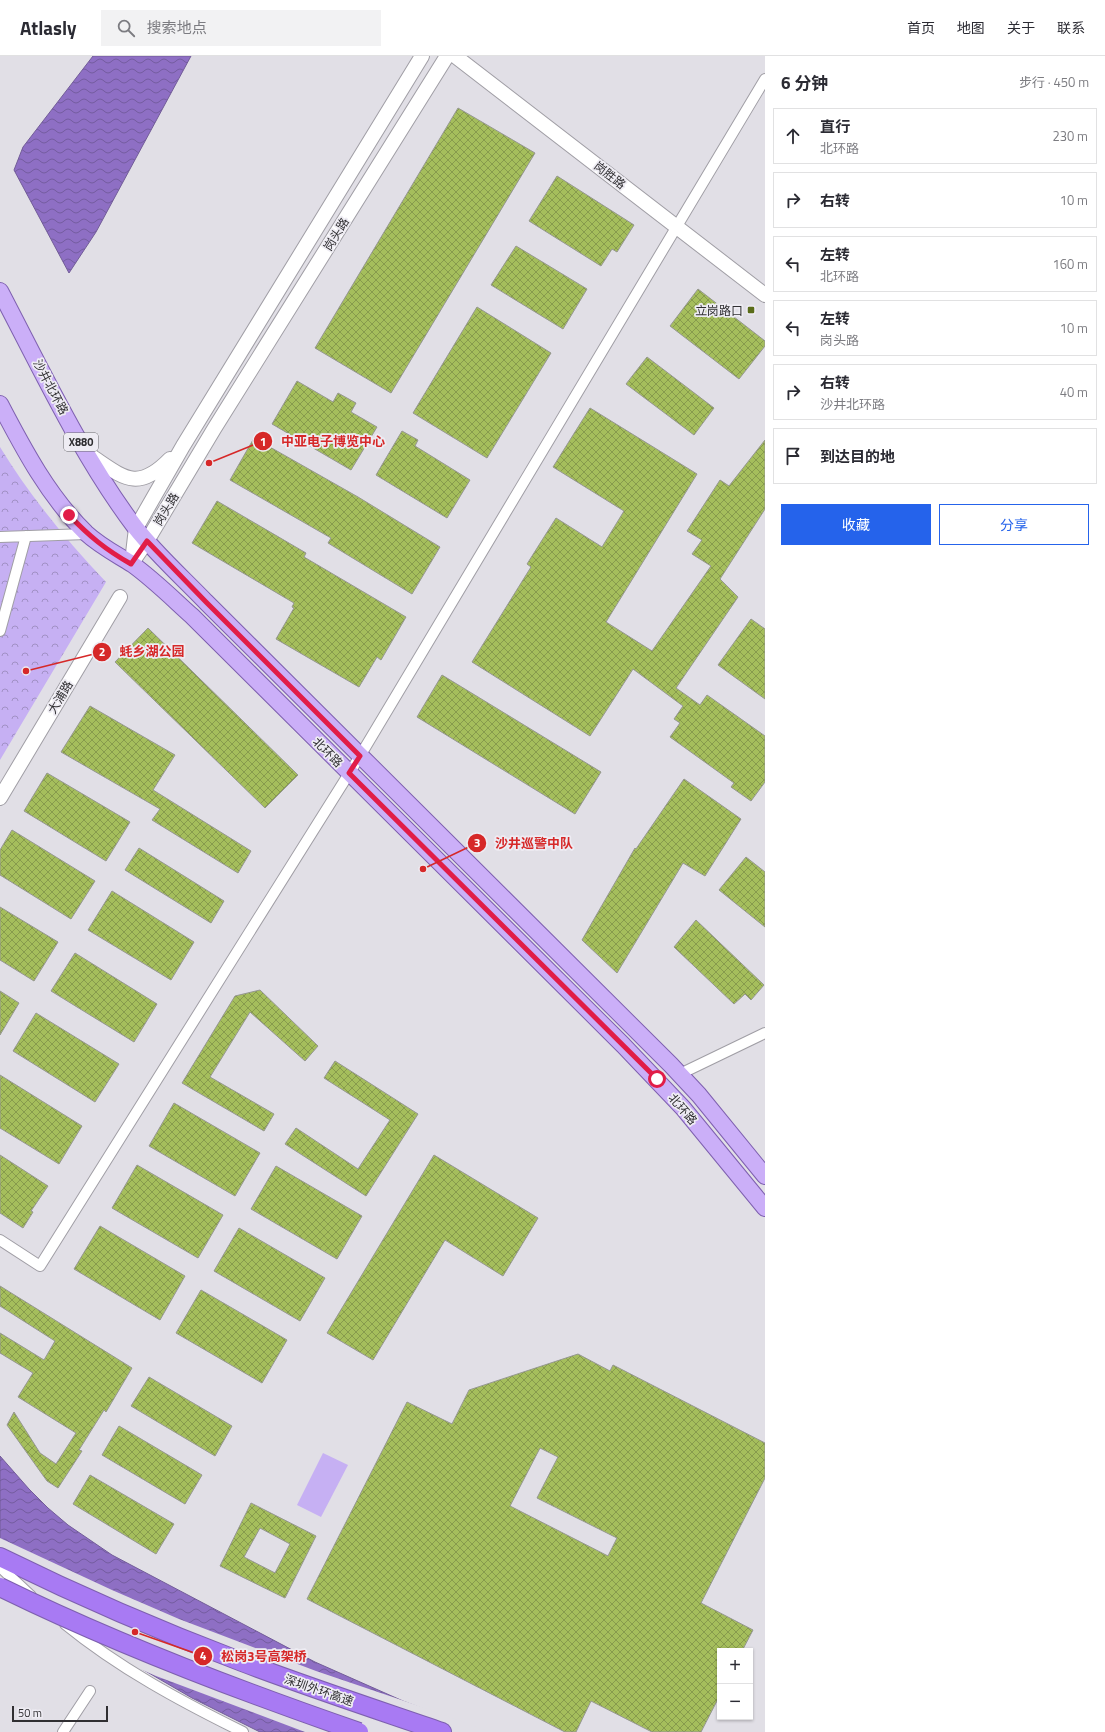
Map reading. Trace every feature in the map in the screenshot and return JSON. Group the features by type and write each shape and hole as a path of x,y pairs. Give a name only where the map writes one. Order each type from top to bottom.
{"highway":[{"name":"深圳外环高速","path":"0,1557 105,1606 180,1638 310,1687 442,1732"},
{"path":"0,1587 94,1631 170,1662 232,1687 359,1732"}],"main road":[{"name":"沙井北环路","path":"0,291 88,454 110,491 147,541"},
{"path":"0,404 24,450 44,483 69,515 87,534 108,550 131,564"},
{"name":"北环路","path":"147,541 206,602 680,1074 765,1176"},
{"name":"北环路","path":"131,564 162,588 192,616 657,1079 688,1114 765,1208"}],"street":[{"name":"岗头路","path":"131,564 136,528 183,446 422,56"},
{"name":"岗头路","path":"131,564 147,541 214,429 447,56"},
{"name":"岗胜路","path":"455,56 765,295"},
{"path":"0,1240 40,1266 360,756 765,79"},
{"path":"88,454 116,473 130,479 146,478 158,471 183,446"},
{"path":"0,537 87,534"},
{"path":"0,631 26,536"},
{"name":"大浦路","path":"0,798 120,597"},
{"path":"680,1074 765,1033"},
{"path":"0,1567 39,1603 67,1626 126,1668 188,1705 243,1732"},
{"path":"63,1732 90,1691"}],"green space":[{"path":"0,447 49,517 106,582 0,760"},
{"path":"323,1453 348,1465 321,1517 297,1505"}],"water":[{"path":"93,56 191,56 96,232 69,273 14,170 23,147"},
{"path":"0,1456 48,1508 68,1525 112,1555 315,1662 403,1701 484,1732 260,1732 192,1698 130,1662 0,1551"}],"pier":[{"path":"0,1538 112,1590 179,1619 316,1671 485,1730 486,1732 305,1732 156,1676 131,1665 100,1644 44,1598 0,1554"}],"building":[{"path":"458,108 535,153 391,393 315,348"},
{"path":"557,176 634,225 617,252 612,249 601,266 529,221"},
{"path":"516,246 587,289 563,329 491,285"},
{"path":"698,289 765,341 765,346 739,379 670,326"},
{"path":"477,307 551,353 487,458 413,413"},
{"path":"647,357 714,408 694,435 626,384"},
{"path":"297,381 333,402 338,393 356,403 351,412 377,427 351,470 272,424"},
{"path":"590,408 697,474 606,622 652,651 711,566 692,554 702,540 687,531 720,480 729,486 765,440 765,509 720,579 738,597 676,688 700,705 707,695 765,736 765,782 751,801 731,787 734,783 670,737 680,723 674,719 683,706 633,669 590,736 472,662 531,567 527,564 556,518 602,547 624,511 553,467"},
{"path":"402,431 418,440 415,446 470,480 447,518 376,475"},
{"path":"254,438 358,497 440,547 412,594 328,543 331,538 230,480"},
{"path":"217,501 306,553 304,557 406,617 381,660 377,657 359,687 276,639 294,608 292,607 294,603 192,543"},
{"path":"751,619 765,629 765,699 718,665"},
{"path":"148,628 298,775 265,808 115,662"},
{"path":"442,675 601,772 575,814 417,717"},
{"path":"90,706 175,755 153,790 251,851 238,873 152,820 160,809 61,752"},
{"path":"47,773 130,822 106,861 24,811"},
{"path":"684,779 741,819 705,876 683,863 617,973 582,940 635,848 636,849"},
{"path":"12,830 95,881 71,919 0,875 0,850"},
{"path":"139,848 224,901 211,923 125,870"},
{"path":"746,857 765,872 765,927 719,890"},
{"path":"112,891 194,942 171,980 88,930"},
{"path":"0,907 58,942 34,981 0,960"},
{"path":"696,920 764,985 751,1000 745,994 734,1004 674,947"},
{"path":"75,953 157,1004 134,1042 51,991"},
{"path":"260,990 318,1046 305,1061 250,1012 210,1077 274,1114 264,1131 182,1083 235,996"},
{"path":"0,991 19,1003 0,1035"},
{"path":"36,1013 119,1064 95,1102 13,1051"},
{"path":"335,1061 418,1114 366,1196 285,1144 296,1128 358,1169 390,1120 324,1078"},
{"path":"0,1075 82,1126 59,1164 0,1128"},
{"path":"174,1103 260,1153 235,1196 149,1146"},
{"path":"0,1155 48,1186 31,1211 33,1212 23,1228 0,1213"},
{"path":"434,1155 538,1218 503,1276 445,1240 373,1360 327,1333"},
{"path":"137,1165 223,1215 198,1258 112,1208"},
{"path":"276,1166 362,1216 337,1259 251,1209"},
{"path":"100,1226 185,1276 160,1320 74,1269"},
{"path":"239,1228 325,1278 300,1321 214,1271"},
{"path":"0,1286 132,1368 106,1412 104,1410 79,1450 82,1451 58,1488 47,1481 7,1425 14,1412 40,1453 56,1464 76,1433 18,1397 33,1373 0,1353 0,1333 44,1360 55,1341 0,1306"},
{"path":"201,1290 287,1340 262,1383 176,1333"},
{"path":"578,1354 610,1371 613,1365 765,1443 765,1478 701,1603 753,1630 744,1648 717,1648 717,1701 701,1732 652,1732 591,1701 576,1732 565,1732 307,1599 407,1402 452,1424 469,1390","holes":["540,1448 558,1457 537,1498 617,1538 608,1556 510,1506"]},
{"path":"149,1377 232,1426 215,1456 131,1406"},
{"path":"119,1426 202,1475 185,1504 102,1455"},
{"path":"90,1475 174,1524 156,1554 73,1504"},
{"path":"251,1503 316,1536 285,1598 220,1566","holes":["260,1528 290,1544 275,1573 244,1557"]}],"place":[{"name":"立岗路口","path":"751,310"},
{"name":"中亚电子博览中心","path":"209,463"},
{"name":"蚝乡湖公园","path":"26,671"},
{"name":"沙井巡警中队","path":"423,869"},
{"name":"松岗3号高架桥","path":"135,1632"}],"route":[{"path":"69,515 87,534 108,550 131,564 147,541 360,756 349,773 657,1079"}]}
